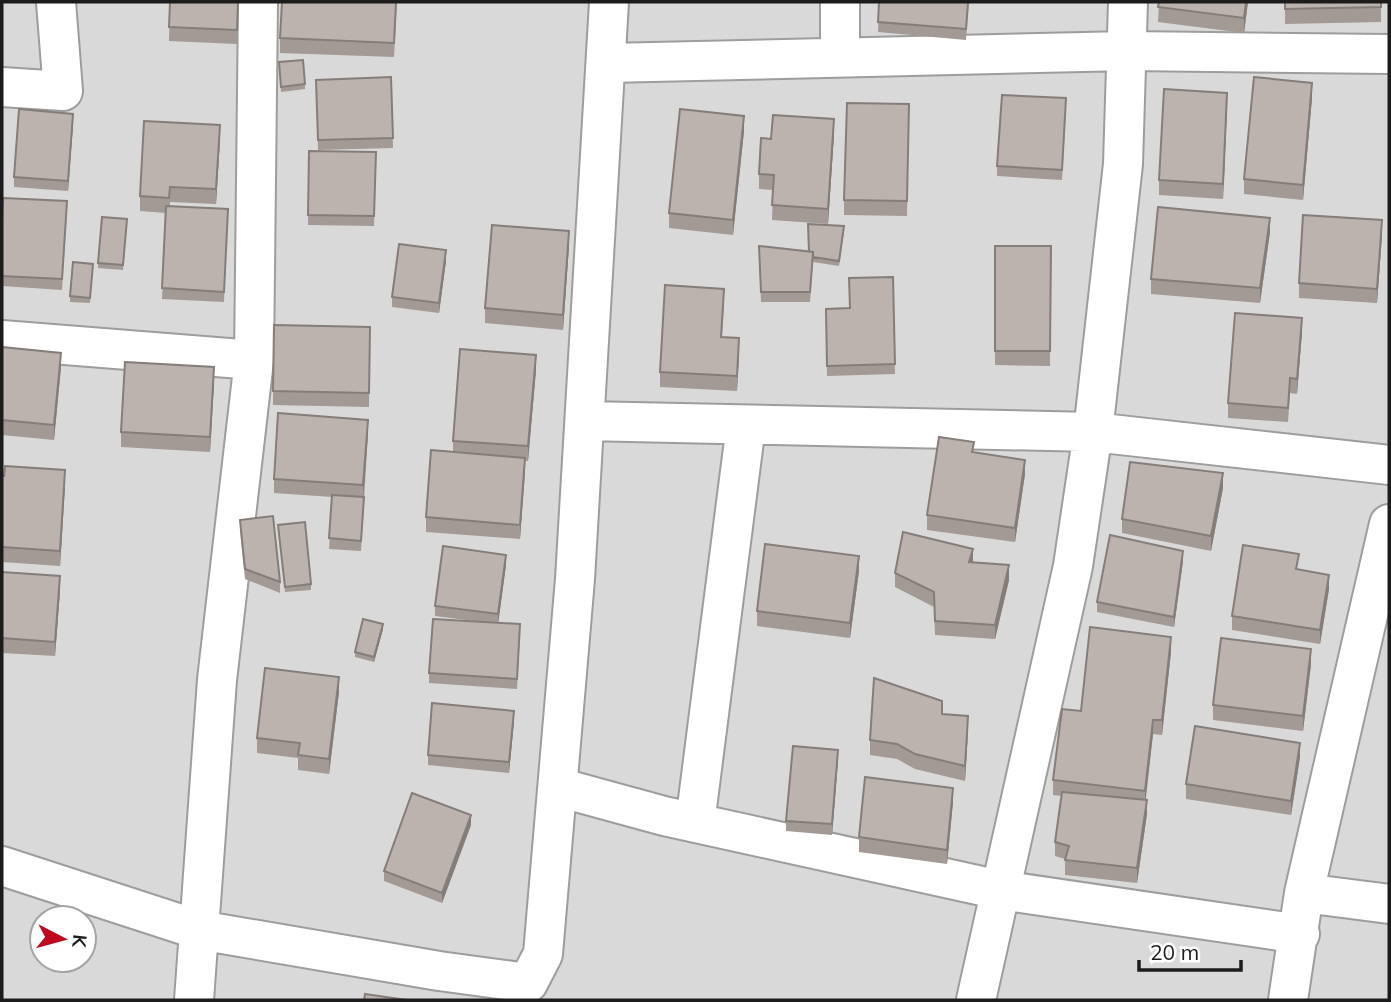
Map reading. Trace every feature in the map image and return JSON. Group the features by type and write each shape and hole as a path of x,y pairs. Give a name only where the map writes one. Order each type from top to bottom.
{"street":[{"path":"2,87 63,92 56,2"},
{"path":"194,1000 216,680 254,360 258,2"},
{"path":"2,866 200,930 439,971 528,983 543,954 558,787 575,579 609,2"},
{"path":"839,2 840,57"},
{"path":"976,1000 1073,566 1093,432 1123,164 1128,2"},
{"path":"607,63 1128,51 1389,54"},
{"path":"2,340 254,360"},
{"path":"584,421 1093,432 1389,465"},
{"path":"695,823 746,425"},
{"path":"1288,1000 1300,934 1304,893 1389,524"},
{"path":"558,787 695,823 1000,890 1300,934"},
{"path":"1304,893 1389,904"}],"shaded area":[{"path":"2,2 1389,2 1389,1000 2,1000"}],"building":[{"path":"170,2 238,2 237,30 169,27"},
{"path":"282,2 396,2 394,43 280,38"},
{"path":"879,2 968,2 966,29 878,22"},
{"path":"1159,2 1246,2 1244,18 1158,7"},
{"path":"1285,2 1381,2 1381,7 1285,9"},
{"path":"303,60 305,84 281,87 279,62"},
{"path":"391,77 393,138 318,140 316,80"},
{"path":"1254,77 1312,83 1303,185 1244,179"},
{"path":"1164,89 1227,93 1223,184 1159,180"},
{"path":"1002,95 1066,98 1062,170 997,166"},
{"path":"847,103 909,104 907,201 844,200"},
{"path":"19,109 73,114 68,181 14,177"},
{"path":"680,109 744,116 733,220 669,213"},
{"path":"773,115 834,119 828,209 772,205 774,175 759,174 761,138 771,139"},
{"path":"144,121 220,125 216,189 170,187 169,198 140,196"},
{"path":"309,151 376,152 374,216 308,215"},
{"path":"3,198 67,201 62,279 2,276"},
{"path":"166,206 228,209 224,292 162,288"},
{"path":"1158,207 1270,218 1260,288 1151,279"},
{"path":"1303,215 1382,220 1377,289 1299,283"},
{"path":"102,217 127,219 123,265 98,263"},
{"path":"808,224 844,226 839,261 813,257 813,252 809,252"},
{"path":"492,225 569,231 563,315 485,308"},
{"path":"399,244 446,250 439,303 392,297"},
{"path":"759,246 813,252 810,292 761,292"},
{"path":"995,246 1051,246 1050,351 995,351"},
{"path":"73,262 93,264 90,298 70,296"},
{"path":"893,277 895,364 827,366 826,309 850,308 849,278"},
{"path":"665,285 724,289 721,337 739,338 737,376 660,372"},
{"path":"1235,313 1302,318 1297,379 1290,378 1288,408 1228,403"},
{"path":"274,325 370,327 369,393 273,391"},
{"path":"2,347 61,353 54,425 2,420"},
{"path":"460,349 536,355 528,446 453,441"},
{"path":"125,362 214,367 210,437 121,432"},
{"path":"278,413 368,420 363,485 274,479"},
{"path":"939,437 974,442 972,452 1025,460 1015,528 927,515"},
{"path":"431,450 525,458 520,525 426,517"},
{"path":"1130,462 1223,473 1211,536 1122,519"},
{"path":"5,466 65,470 60,551 2,547 2,476"},
{"path":"332,495 364,497 361,541 329,538"},
{"path":"273,516 280,582 245,569 240,520"},
{"path":"305,522 311,584 285,587 278,525"},
{"path":"903,532 973,549 969,562 1009,565 995,625 935,621 934,592 895,573"},
{"path":"1110,535 1183,551 1174,617 1097,602"},
{"path":"765,544 859,556 850,623 757,611"},
{"path":"1243,545 1299,554 1296,569 1329,575 1320,630 1232,616"},
{"path":"443,546 506,555 498,614 435,606"},
{"path":"2,572 60,576 55,642 2,638"},
{"path":"363,619 383,624 374,657 355,652"},
{"path":"433,619 520,624 517,679 429,673"},
{"path":"1090,627 1171,637 1162,720 1153,720 1145,791 1053,780 1062,709 1081,711"},
{"path":"1221,638 1311,649 1303,716 1213,705"},
{"path":"265,668 339,677 329,759 298,755 300,743 257,738"},
{"path":"874,678 942,701 942,714 968,716 965,766 915,754 897,744 870,740"},
{"path":"432,703 514,711 509,762 428,755"},
{"path":"1195,726 1300,743 1291,801 1186,784"},
{"path":"793,746 838,750 832,824 786,821"},
{"path":"865,777 953,788 947,850 859,837"},
{"path":"1062,792 1147,800 1137,868 1065,860 1069,846 1055,842"},
{"path":"412,793 471,815 442,893 384,871"},
{"path":"365,994 407,1000 364,1000"}]}
